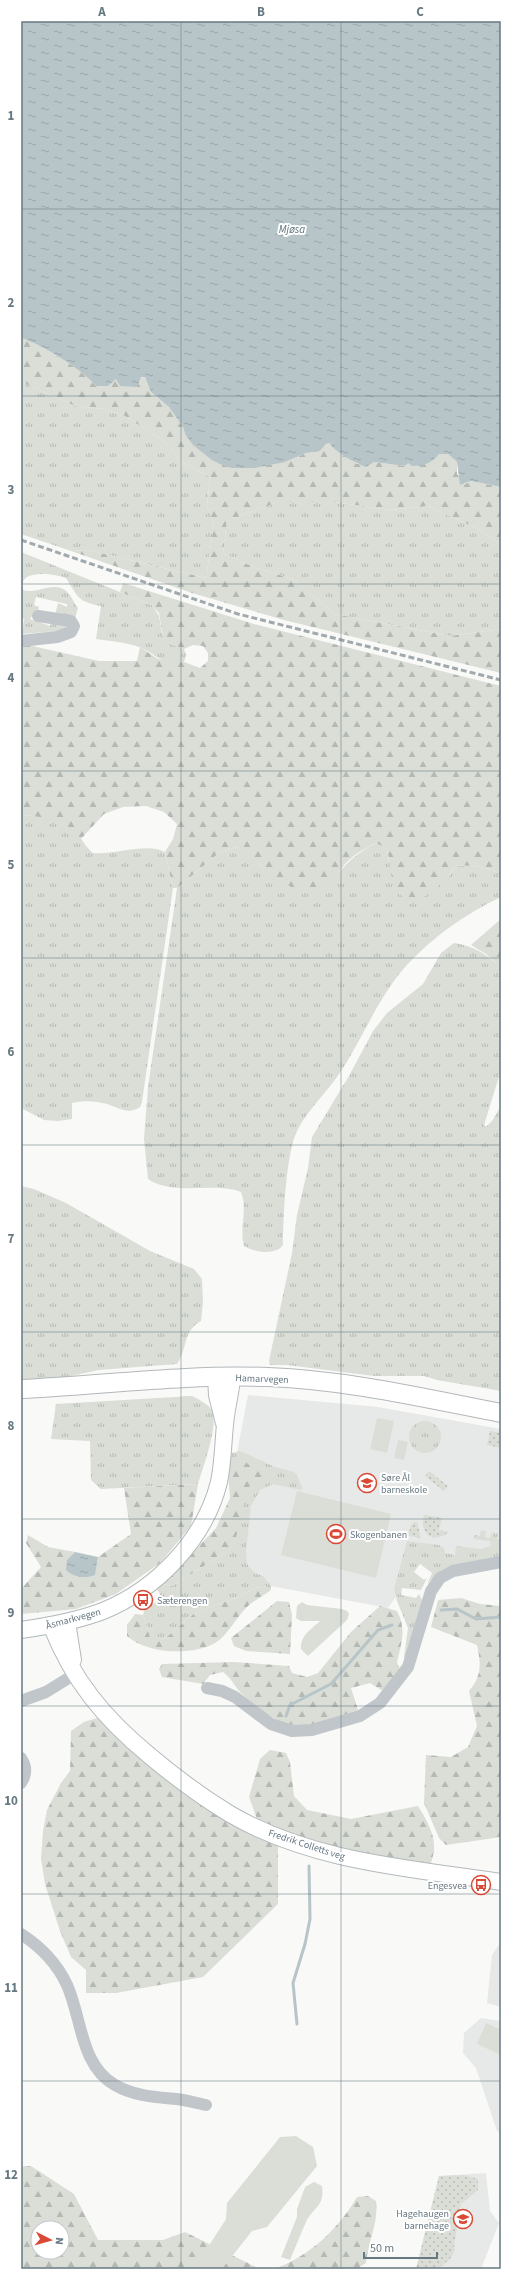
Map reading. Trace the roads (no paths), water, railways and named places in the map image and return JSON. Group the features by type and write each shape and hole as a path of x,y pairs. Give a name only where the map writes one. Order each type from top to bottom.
{"main road":[{"name":"Hamarvegen","path":"21,1389 224,1377 269,1377 345,1384 501,1413"}],"street":[{"path":"21,641 57,637 71,632 74,626 71,621 38,616"},
{"name":"Åsmarkvegen","path":"21,1630 67,1622 104,1611 133,1595 154,1580 188,1545 208,1513 218,1482 225,1424 231,1393 224,1377"},
{"path":"207,1688 222,1691 235,1697 272,1724 292,1731 312,1730 360,1716 380,1703 408,1667 431,1591 440,1578 453,1571 501,1562"},
{"name":"Fredrik Colletts veg","path":"67,1622 75,1674"},
{"name":"Fredrik Colletts veg","path":"51,1625 75,1674 95,1704 135,1744 193,1789 231,1814 290,1841 335,1854 419,1870 501,1882"},
{"path":"21,1701 46,1692 75,1674"},
{"path":"21,1758 26,1766 26,1774 21,1783"},
{"path":"21,1934 53,1961 67,1985 88,2054 95,2066 107,2079 113,2084 138,2095 178,2099 206,2105"}],"water":[{"name":"Mjøsa","path":"21,21 501,21 501,487 471,481 460,485 457,462 448,454 439,454 430,462 420,465 412,466 408,463 405,466 374,462 366,467 340,453 330,443 326,444 320,451 306,453 285,462 254,468 232,468 222,465 212,460 193,445 169,407 151,392 145,377 141,377 137,387 120,386 116,379 108,386 96,386 72,365 39,346 21,338"},
{"path":"75,1552 98,1557 95,1575 79,1577 66,1570 67,1560"}],"waterway":[{"path":"441,1610 457,1609 476,1619 501,1617"},
{"path":"286,1716 290,1705 331,1684 378,1630 392,1625"},
{"path":"297,2024 293,1983 305,1944 310,1919 309,1866"}],"railway":[{"path":"21,540 238,614 501,680"}],"place":[{"name":"Søre Ål barneskole","path":"367,1483"},
{"name":"Skogenbanen","path":"336,1534"},
{"name":"Sæterengen","path":"143,1600"},
{"name":"Engesvea","path":"481,1885"},
{"name":"Hagehaugen barnehage","path":"463,2219"}]}
